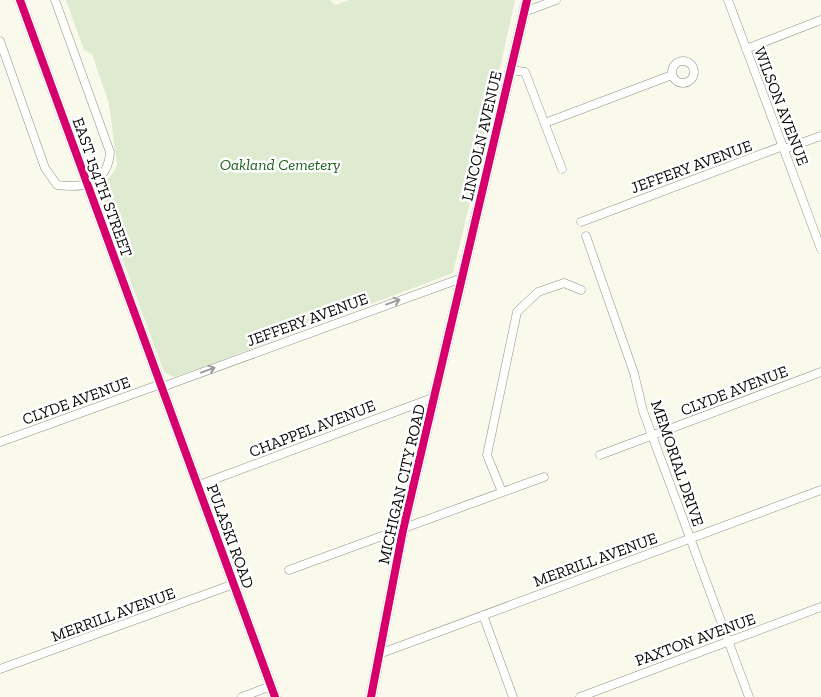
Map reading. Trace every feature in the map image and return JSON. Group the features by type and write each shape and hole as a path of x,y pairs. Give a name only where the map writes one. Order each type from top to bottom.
{"street":[{"name":"EAST 154TH STREET","path":"20,0 162,385"},
{"path":"0,41 45,168 57,185 73,188 100,178 109,165 110,152 55,0"},
{"name":"LINCOLN AVENUE","path":"462,278 527,0"},
{"path":"524,12 556,0"},
{"name":"WILSON AVENUE","path":"728,0 821,249"},
{"path":"746,49 821,20"},
{"path":"511,70 525,72 562,169"},
{"path":"545,123 672,76"},
{"name":"JEFFERY AVENUE","path":"581,222 821,136"},
{"name":"MEMORIAL DRIVE","path":"586,236 634,373 643,411 749,697"},
{"name":"JEFFERY AVENUE","path":"162,385 462,278"},
{"name":"MICHIGAN CITY ROAD","path":"371,697 403,530 462,278"},
{"path":"502,492 488,455 517,312 538,292 564,283 581,290"},
{"name":"CLYDE AVENUE","path":"600,455 821,372"},
{"name":"CLYDE AVENUE","path":"0,442 162,385"},
{"name":"PULASKI ROAD","path":"162,385 275,697"},
{"name":"CHAPPEL AVENUE","path":"198,485 435,398"},
{"path":"289,570 544,477"},
{"name":"MERRILL AVENUE","path":"379,654 821,490"},
{"name":"MERRILL AVENUE","path":"0,669 234,584"},
{"name":"PAXTON AVENUE","path":"580,697 821,607"},
{"path":"483,615 513,697"},
{"path":"242,697 271,686"}],"green space":[{"name":"Oakland Cemetery","path":"66,0 330,0 335,5 349,0 515,0 453,273 204,367 174,377 164,372 118,247 100,191 117,165 109,104 92,54 84,50"}],"cycle path":[{"path":"20,0 275,697"},
{"path":"371,697 403,530 527,0"}]}
